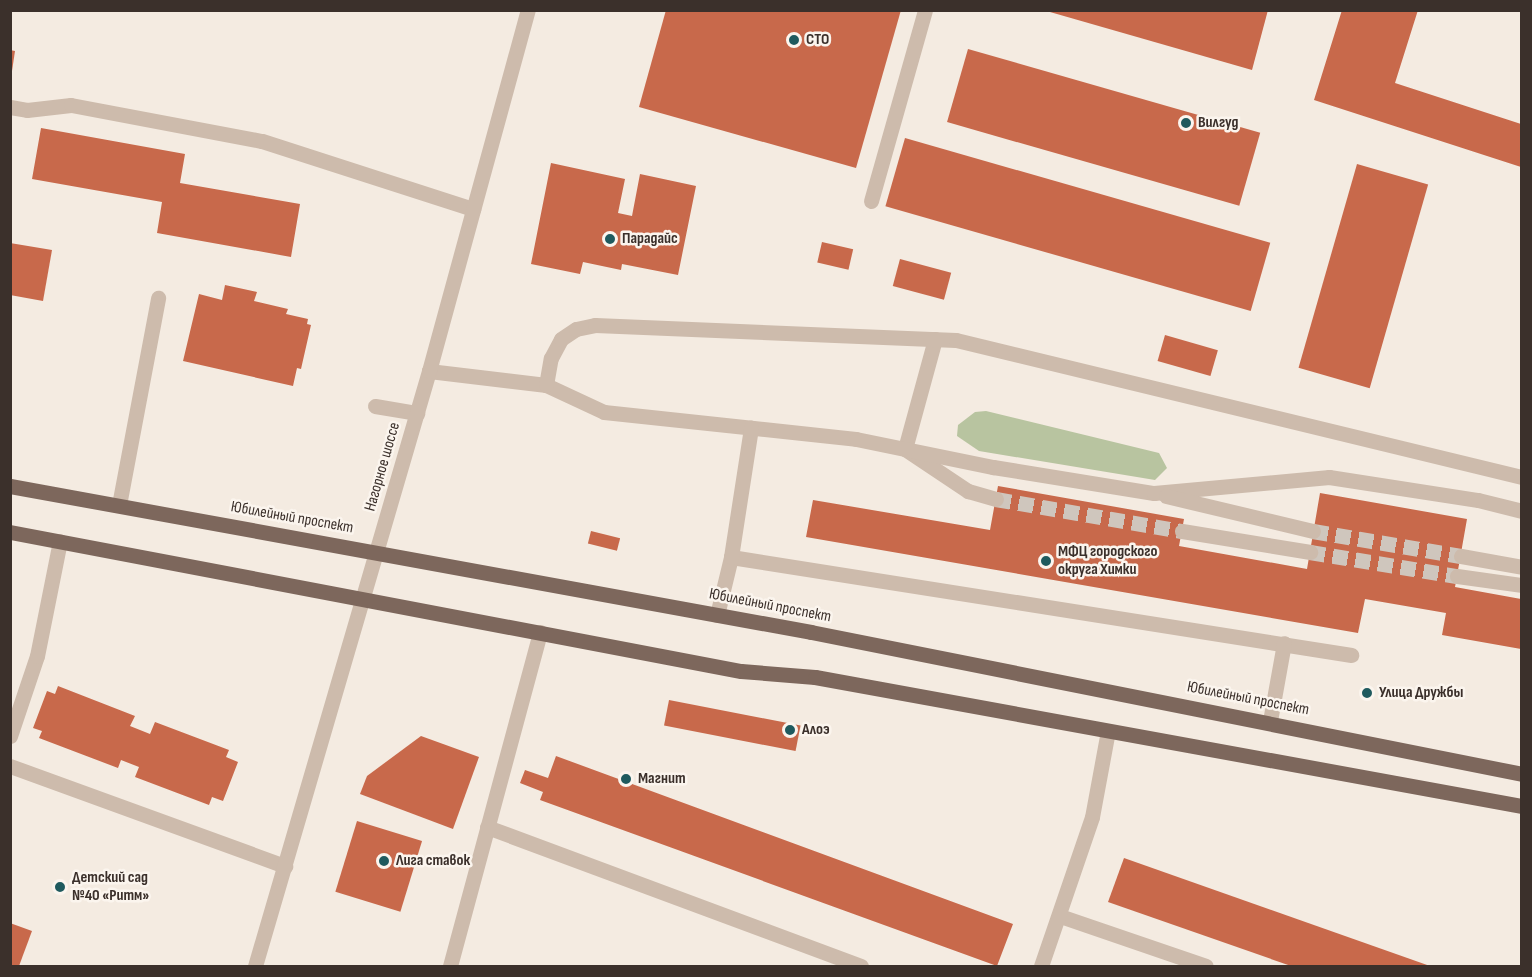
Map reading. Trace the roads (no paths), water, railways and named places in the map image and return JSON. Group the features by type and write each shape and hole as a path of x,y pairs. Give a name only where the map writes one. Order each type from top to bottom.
{"main road":[{"name":"Юбилейный проспект","path":"10,486 717,615 1270,721 1521,774"},
{"path":"10,532 741,671 814,677 1521,806"}],"street":[{"name":"Нагорное шоссе","path":"256,966 429,371 528,10"},
{"path":"871,201 925,10"},
{"path":"10,107 27,110 71,105 262,141 473,209"},
{"path":"119,505 158,298"},
{"path":"546,385 551,358 561,339 576,329 595,325 935,339 995,347 1521,477"},
{"path":"905,449 935,339"},
{"path":"429,371 546,385 604,412 856,439 1154,493 1313,531"},
{"path":"375,406 417,413"},
{"path":"717,615 731,557 751,428"},
{"path":"905,449 968,491 996,499"},
{"path":"1154,493 1329,477 1478,500 1521,511"},
{"path":"1182,531 1310,552"},
{"path":"10,736 37,656 60,541"},
{"path":"1461,556 1521,567"},
{"path":"731,557 1351,655"},
{"path":"1457,576 1521,585"},
{"path":"450,966 540,632"},
{"path":"1270,721 1284,643"},
{"path":"1041,966 1092,818 1108,731"},
{"path":"10,766 285,866"},
{"path":"487,827 861,966"},
{"path":"1060,916 1206,966"}],"tunnel":[{"path":"996,499 1182,531"},
{"path":"1313,531 1461,556"},
{"path":"1310,552 1457,576"}],"place":[{"name":"СТО","path":"794,40"},
{"name":"Вилгуд","path":"1186,123"},
{"name":"Парадайс","path":"610,239"},
{"name":"МФЦ городского округа Химки","path":"1046,561"},
{"name":"Улица Дружбы","path":"1367,693"},
{"name":"Алоэ","path":"790,730"},
{"name":"Магнит","path":"626,779"},
{"name":"Лига ставок","path":"384,861"},
{"name":"Детский сад №40 «Ритм»","path":"60,887"}]}
